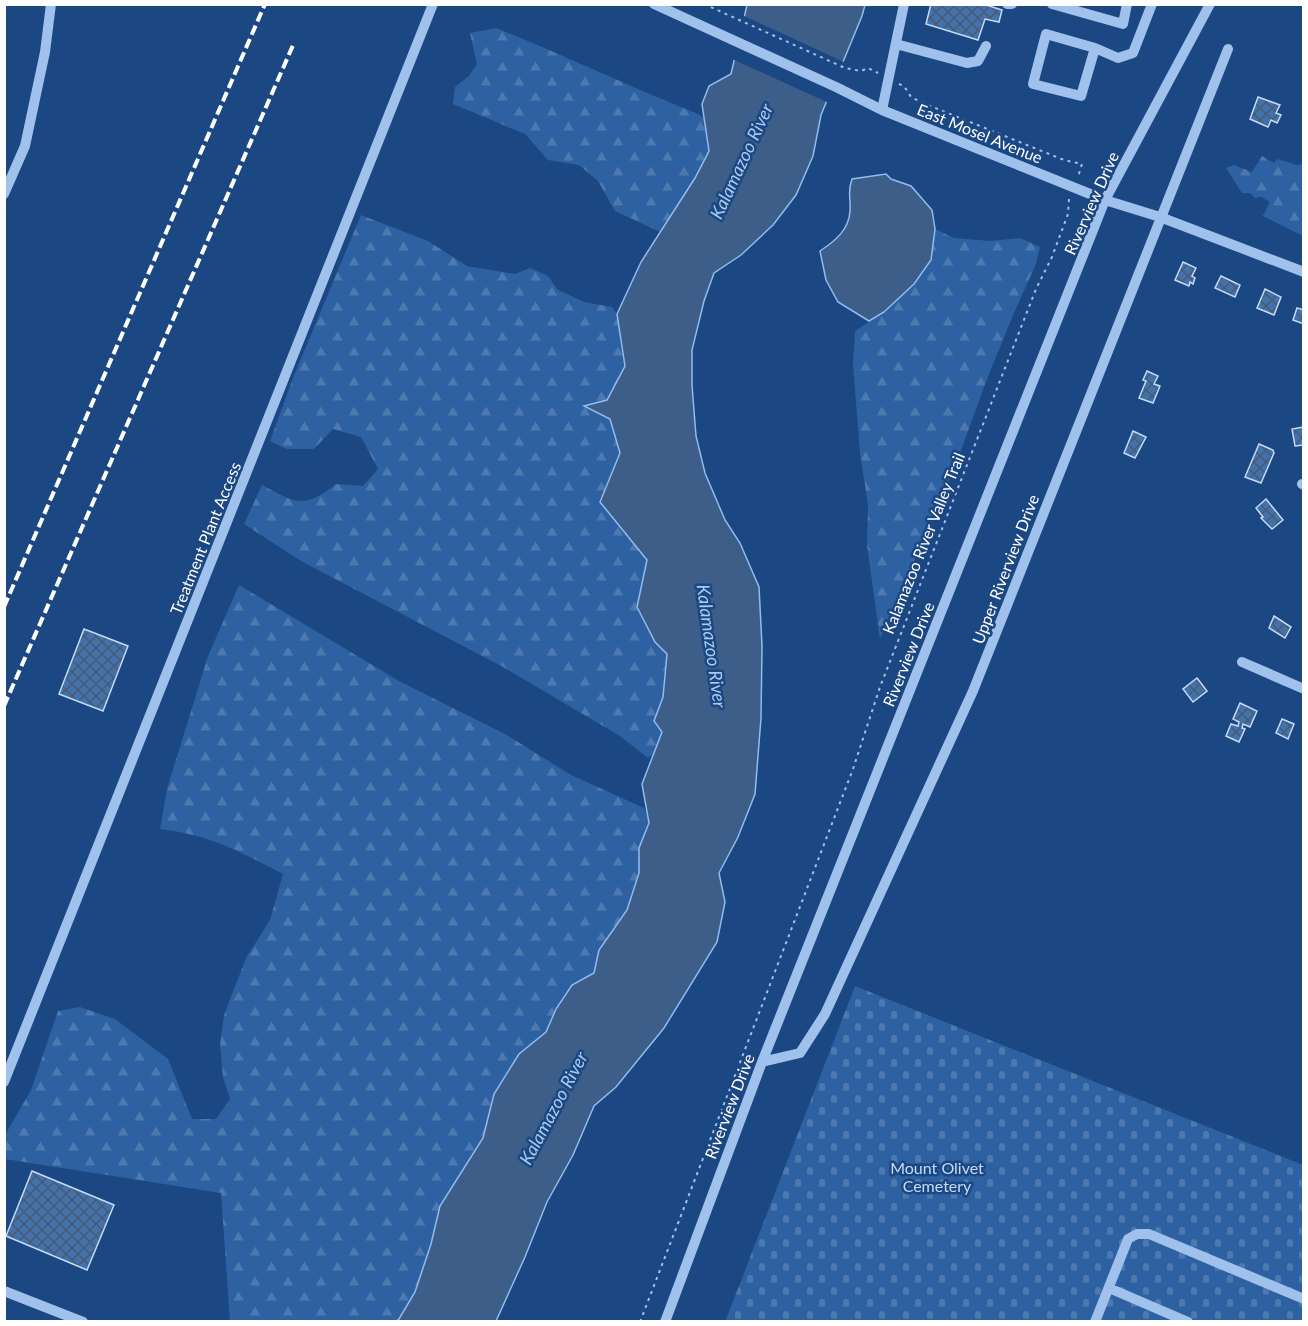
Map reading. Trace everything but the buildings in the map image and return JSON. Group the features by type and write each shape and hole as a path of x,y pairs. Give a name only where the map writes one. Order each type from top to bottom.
{"street":[{"path":"4,194 25,146 45,52 51,4"},
{"name":"Treatment Plant Access","path":"4,1082 433,4"},
{"name":"East Mosel Avenue","path":"654,4 882,110 1105,200 1160,217 1304,272"},
{"path":"882,110 904,4"},
{"path":"1007,4 1012,4"},
{"path":"1052,4 1091,10 1123,24 1127,4"},
{"path":"1095,48 1081,96 1034,84 1046,34 1095,48 1118,58 1133,53 1152,4"},
{"name":"Riverview Drive","path":"665,1322 762,1062 1105,200 1205,6"},
{"path":"896,44 967,63 978,61 986,46"},
{"name":"Upper Riverview Drive","path":"762,1062 800,1053 825,1014 973,691 1228,49"},
{"path":"1242,662 1304,689"},
{"path":"1095,1322 1128,1239 1137,1234 1149,1234 1304,1299"},
{"path":"1109,1288 1188,1322"},
{"path":"4,1291 82,1322"}],"path":[{"name":"Kalamazoo River Valley Trail","path":"640,1322 853,769 892,653 1068,214 1068,202 1082,164 1064,160 923,103 911,97 904,86 868,68 861,71 845,68 704,4"}],"green space":[{"path":"496,28 704,118 709,151 695,178 660,232 615,211 598,181 579,165 548,160 525,134 453,104 455,87 469,76 477,64 470,33"},
{"path":"1262,156 1274,163 1277,159 1297,165 1303,164 1303,236 1263,216 1270,202 1261,197 1255,198 1250,193 1242,193 1226,168 1234,165 1252,172"},
{"path":"361,215 428,241 467,266 515,274 530,268 548,276 558,290 584,302 612,307 617,314 625,365 607,400 585,406 610,419 620,453 600,502 647,560 637,607 655,642 667,654 663,697 654,721 662,732 653,754 648,758 620,736 503,667 301,561 244,524 262,485 292,499 307,500 315,498 336,484 363,486 378,469 361,437 333,429 314,449 287,449 270,441 293,378"},
{"path":"935,229 954,238 990,241 1020,238 1040,247 1036,264 987,379 955,467 880,639 867,545 868,505 860,453 853,364 855,331 884,312 931,260"},
{"path":"239,585 399,681 505,734 571,775 644,808 649,823 639,848 639,873 627,910 599,950 594,973 572,985 556,1009 546,1032 519,1054 494,1094 483,1138 440,1206 431,1244 415,1292 399,1319 395,1321 230,1321 221,1193 5,1159 5,1135 31,1090 58,1011 80,1007 115,1019 168,1059 192,1119 216,1119 230,1099 223,1077 220,1045 224,1015 246,958 270,920 283,874 238,851 209,840 160,829 167,789 208,656"},
{"name":"Mount Olivet Cemetery","path":"855,986 1303,1165 1303,1321 725,1322"}],"water":[{"name":"Kalamazoo River","path":"747,5 865,5 821,115 813,156 796,195 773,225 741,255 714,273 704,301 692,350 696,436 705,473 725,520 740,543 759,587 762,646 761,718 755,794 738,837 719,873 725,902 717,942 664,1028 616,1087 594,1106 573,1155 547,1202 496,1321 395,1322 415,1292 431,1244 440,1206 483,1138 494,1094 519,1054 546,1032 556,1009 572,985 594,973 599,950 627,910 639,873 639,848 649,823 642,784 662,732 654,721 663,697 667,654 655,642 637,607 647,560 600,502 620,453 610,419 584,406 607,400 625,366 617,314 641,262 695,178 709,151 702,104 709,86 731,74"},
{"path":"886,174 891,179 911,186 932,210 935,229 931,260 914,284 884,312 869,321 838,302 826,280 820,251 836,239 847,224 852,179"}],"pier":[{"path":"742,15 846,63 829,103 732,59"}],"railway":[{"path":"4,607 265,4"},
{"path":"4,706 294,43"}]}
